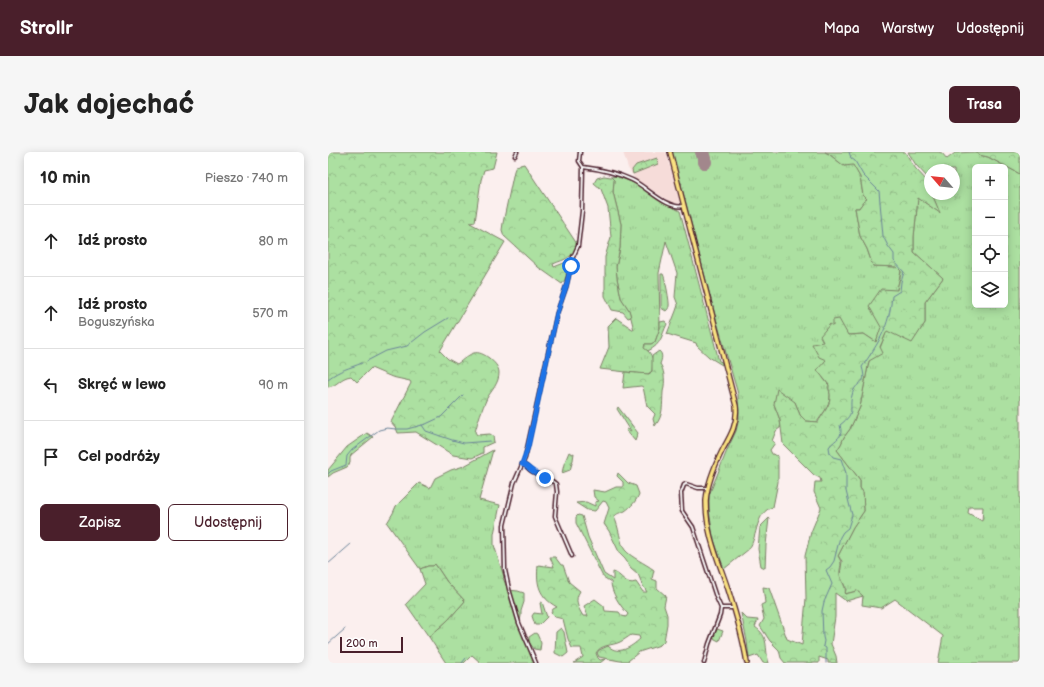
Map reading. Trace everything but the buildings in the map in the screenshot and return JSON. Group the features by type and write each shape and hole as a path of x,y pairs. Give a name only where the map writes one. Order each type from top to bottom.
{"highway":[{"path":"670,152 737,410 733,430 720,457 708,488 706,502 710,538 734,608 743,639 747,663"}],"street":[{"path":"516,156 517,152"},
{"path":"536,663 514,609 505,570 504,525 514,483 528,447 557,313 579,240 582,211 583,167 579,161 580,152"},
{"path":"583,167 608,172 632,180 669,204 684,206"},
{"path":"522,464 556,484 557,492 554,516 572,556"},
{"path":"704,663 721,608 693,527 684,514 682,506 682,488 684,484 698,488 708,488"},
{"path":"721,608 734,608"}],"shaded area":[{"path":"623,152 666,152 681,204 672,203 635,179 628,168"}],"green space":[{"path":"328,152 497,152 493,168 484,170 481,180 475,222 470,223 505,242 440,351 448,359 457,364 469,355 480,353 491,360 498,369 498,380 485,402 475,432 477,435 490,434 493,436 494,442 483,447 483,453 472,458 453,455 416,432 398,433 391,422 411,383 410,381 392,377 371,368 357,382 351,376 344,378 335,385 328,387"},
{"path":"672,152 825,152 844,166 853,164 860,177 863,195 867,199 859,208 855,208 860,236 867,249 873,266 897,267 901,271 897,290 876,342 864,334 848,335 833,326 823,341 826,360 823,378 829,385 830,401 817,422 806,421 800,415 795,402 774,404 781,427 776,431 772,441 775,443 770,450 772,454 778,456 778,482 773,507 767,510 760,519 749,549 724,569 713,537 709,510 709,495 736,431 739,418 738,394 715,315 681,185 682,183 680,183"},
{"path":"825,152 905,152 924,178 924,200 935,200 940,213 918,198 914,252 943,278 925,302 925,323 912,343 887,331 880,347 883,353 869,361 860,407 850,429 837,450 860,480 860,488 863,492 864,511 853,527 838,556 841,562 840,575 845,589 845,594 857,591 863,596 846,601 835,593 835,617 831,644 837,663 828,663 828,660 819,657 819,663 785,663 781,658 779,650 770,641 760,626 764,619 761,605 765,603 763,587 769,588 787,639 802,645 806,598 805,556 811,532 821,508 814,492 815,482 821,482 820,478 814,475 783,444 780,420 774,404 777,389 795,402 800,415 806,421 818,422 829,404 830,395 829,385 817,370 826,360 819,357 812,344 823,342 820,336 830,324 833,326 833,320 839,319 848,335 864,334 876,342 881,327 869,306 881,289 897,290 901,273 897,267 873,266 867,249 860,236 855,208 859,208 867,199 863,195 860,177 853,165 844,166"},
{"path":"908,152 938,152 942,153 947,159 955,153 977,152 979,155 988,157 1001,164 972,164 972,308 1008,308 1008,168 1020,174 1020,663 938,663 943,636 895,599 881,608 862,605 863,596 857,591 845,594 846,589 840,575 842,561 838,556 853,527 864,511 863,492 860,488 860,480 837,450 850,429 860,407 869,361 880,348 887,330 912,342 925,323 925,302 943,278 914,252 918,198 939,212 934,200 960,200 960,164 924,164 924,174 916,165","holes":["969,507 983,507 982,521 968,513"]},
{"path":"977,152 1020,152 1020,174 1008,168 1008,164 1001,164 988,157 979,155"},
{"path":"657,158 658,164 633,174 632,170 636,165"},
{"path":"524,164 577,244 576,249 571,255 553,264 554,267 569,261 568,271 562,284 538,267 504,236 502,230 514,171 516,166"},
{"path":"604,176 611,177 614,180 613,192 621,224 620,248 616,267 617,278 621,298 629,310 631,317 628,318 623,312 612,310 605,296 605,257 611,237 608,208 601,189 594,183 597,178"},
{"path":"617,176 639,185 665,203 680,211 719,361 722,362 722,365 709,357 697,346 696,343 667,334 678,305 675,297 677,273 666,241 659,273 660,328 655,342 645,344 645,348 650,353 652,358 652,371 648,374 644,374 600,369 609,347 608,326 616,318 634,330 629,310 621,298 617,278 616,267 620,248 621,224 613,192 614,180 611,177"},
{"path":"661,274 664,276 669,300 669,307 666,311 661,308"},
{"path":"665,321 667,324 659,343 648,351 644,348 645,344 655,342 660,328 660,322"},
{"path":"659,351 662,355 660,364 663,372 664,384 661,414 655,426 653,419 655,414 647,406 643,387 623,388 625,372 649,374 652,371 652,356"},
{"path":"618,407 638,433 635,441 626,430 631,431 617,409"},
{"path":"367,433 373,437 351,455 350,463 347,467 333,473 328,477 328,470 347,447"},
{"path":"493,450 479,500 500,505 494,534 494,545 504,577 503,578 508,590 524,593 524,602 519,626 534,663 481,663 472,655 464,663 446,663 429,637 448,620 465,601 447,582 435,564 433,566 420,569 387,523 396,506 419,483 430,488 435,478 451,470 464,466"},
{"path":"569,452 572,454 574,453 570,470 562,473 564,464"},
{"path":"618,473 628,483 636,486 639,494 629,508 614,517 623,547 631,556 654,570 652,579 657,581 657,588 666,596 664,606 667,615 667,624 664,641 660,645 639,652 628,661 599,657 597,653 599,650 608,646 612,649 621,650 633,645 640,639 639,636 631,635 620,642 601,648 598,650 596,653 598,658 600,660 605,659 600,663 574,663 583,657 581,648 572,648 563,619 555,617 551,613 553,609 557,607 546,599 540,589 538,584 538,565 554,567 550,557 555,557 561,565 563,565 569,582 580,591 577,601 578,607 583,616 588,616 584,606 595,599 604,606 605,611 619,612 622,616 626,617 628,614 616,599 611,582 603,577 576,523 576,517 578,515 582,516 588,537 604,574 613,580 613,572 616,573 626,581 632,583 636,582 643,592 647,592 638,574 620,554 604,524 609,508 606,502 603,501 595,511 587,510 576,503 586,502 595,506 595,502 599,501 594,497 593,490 605,492 616,487 623,487 623,482 617,476"},
{"path":"769,518 765,568 761,566 758,549 760,527"},
{"path":"435,564 447,582 465,601 448,620 429,637 406,604 425,584 420,569 433,566"},
{"path":"542,602 547,617 539,625 535,625 532,616 534,613 542,614 540,603"},
{"path":"741,613 747,619 758,620 755,627 760,631 765,639 769,663 763,663 758,655 749,658"},
{"path":"561,628 564,632 568,653 563,657 555,653 556,632"},
{"path":"717,629 723,631 719,641 713,638"},
{"path":"535,633 537,634 541,643 540,650 534,649 529,642 529,637"}],"waterway":[{"path":"826,663 826,648 823,646 822,611 824,602 832,584 826,570 834,561 840,537 848,528 852,515 846,491 846,473 841,459 833,457 830,453 829,447 839,438 841,433 840,425 849,416 853,392 864,377 862,367 886,326 892,296 900,291 904,272 894,261 894,254 883,236 879,191 863,175 855,161 851,158 849,152"},
{"path":"367,361 386,351 407,346 425,332 448,318"},
{"path":"328,379 341,371 362,363"},
{"path":"328,474 331,471 346,465 347,456 352,450 379,430 387,428 407,429 426,424 441,417 463,395"},
{"path":"422,425 426,431 464,443 490,441"},
{"path":"328,564 351,544"},
{"path":"328,644 345,629"},
{"path":"462,663 466,658"}],"runway":[{"path":"702,152 705,162"}],"route":[{"path":"545,478 522,464 528,447 557,313 570,274 571,266"}]}
